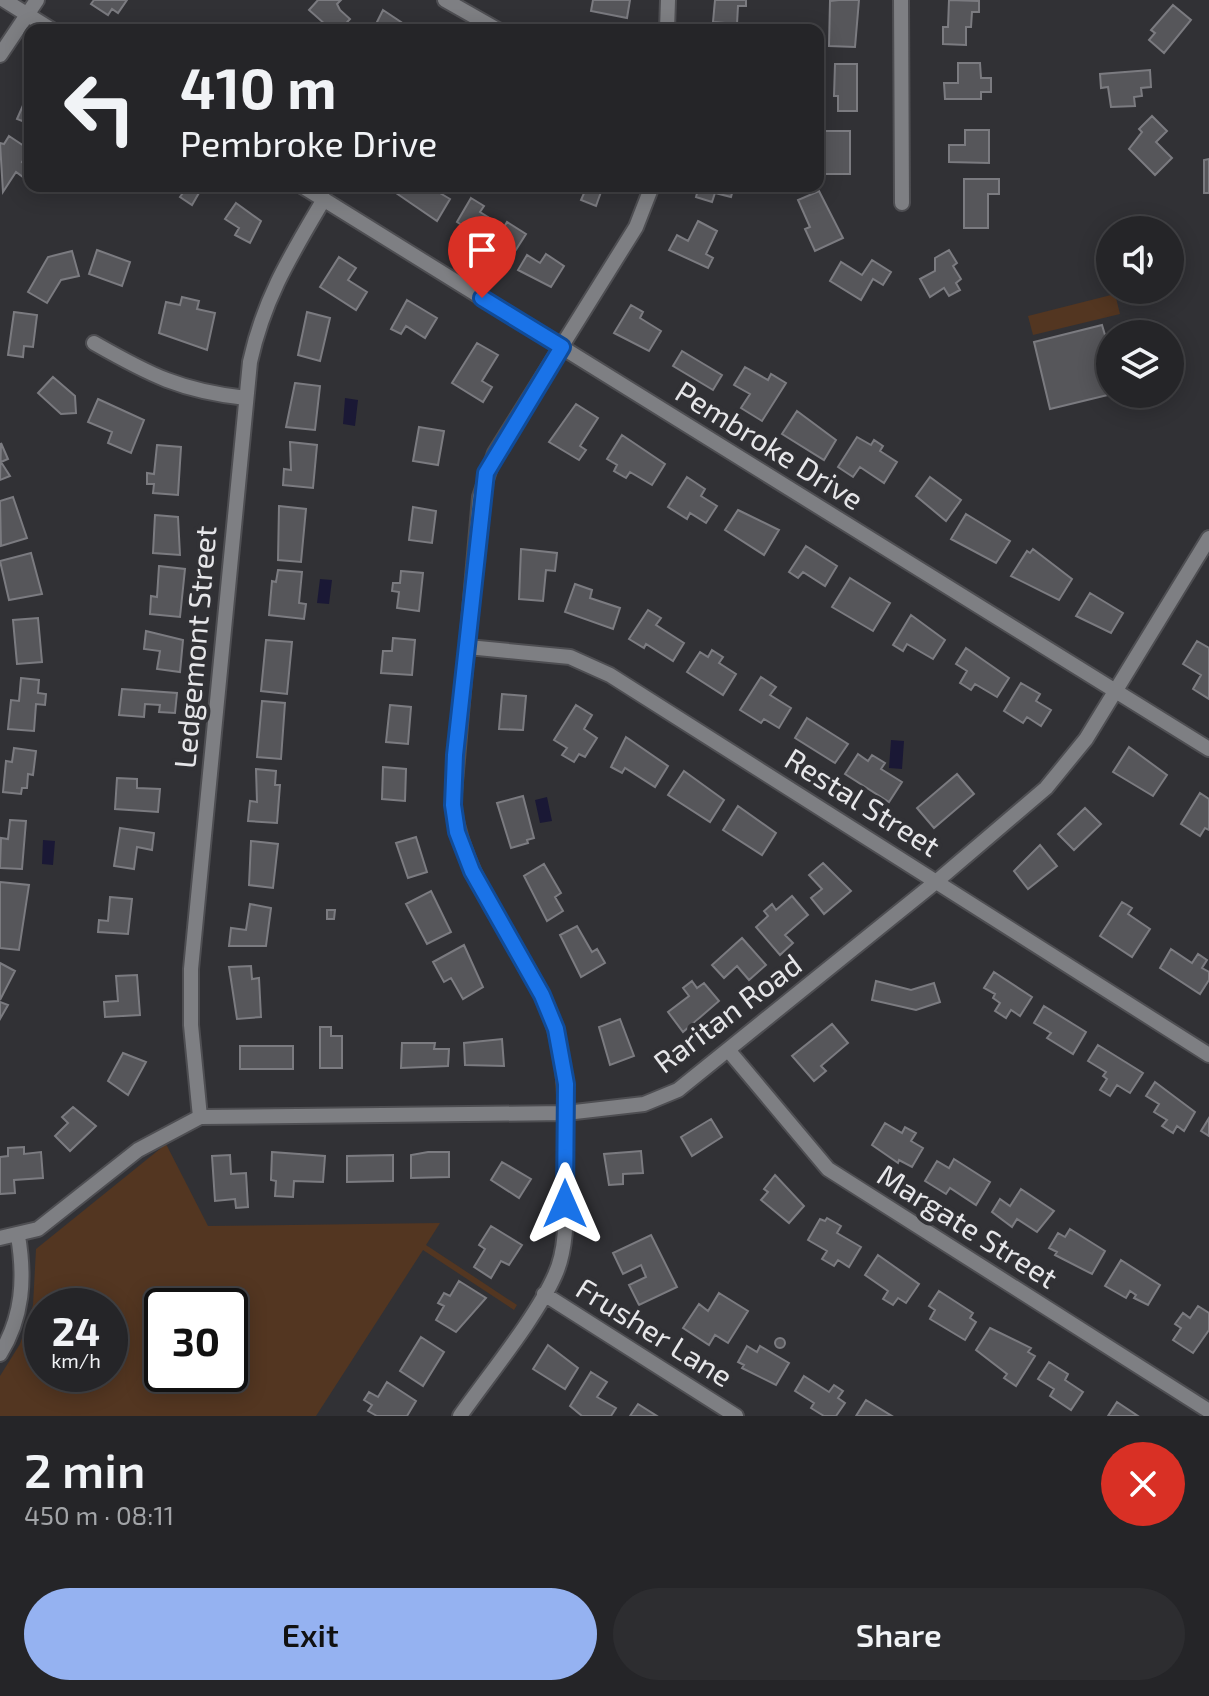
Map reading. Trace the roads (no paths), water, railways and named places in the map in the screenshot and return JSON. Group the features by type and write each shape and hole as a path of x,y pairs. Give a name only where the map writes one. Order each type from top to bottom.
{"street":[{"path":"4,0 42,24"},
{"path":"0,55 37,0"},
{"path":"445,0 487,24"},
{"path":"667,24 668,0"},
{"path":"901,0 902,203"},
{"name":"Pembroke Drive","path":"312,192 1209,749"},
{"path":"460,1416 556,1274 565,1235 566,1084 556,1029 542,995 477,883 457,832 453,805 480,497 486,473 636,227 650,192"},
{"name":"Ledgemont Street","path":"200,1117 191,1025 191,969 250,362 263,310 276,279 324,199"},
{"path":"94,343 148,374 181,388 246,398"},
{"name":"Raritan Road","path":"0,1238 18,1236 55,1218 138,1150 200,1117 566,1113 644,1104 678,1090 937,881 1046,788 1086,739 1209,538"},
{"name":"Restal Street","path":"468,647 570,657 592,665 1209,1055"},
{"name":"Margate Street","path":"729,1051 828,1169 1209,1411"},
{"path":"0,1354 15,1327 20,1306 22,1284 18,1236"},
{"name":"Frusher Lane","path":"544,1294 736,1416"}]}
